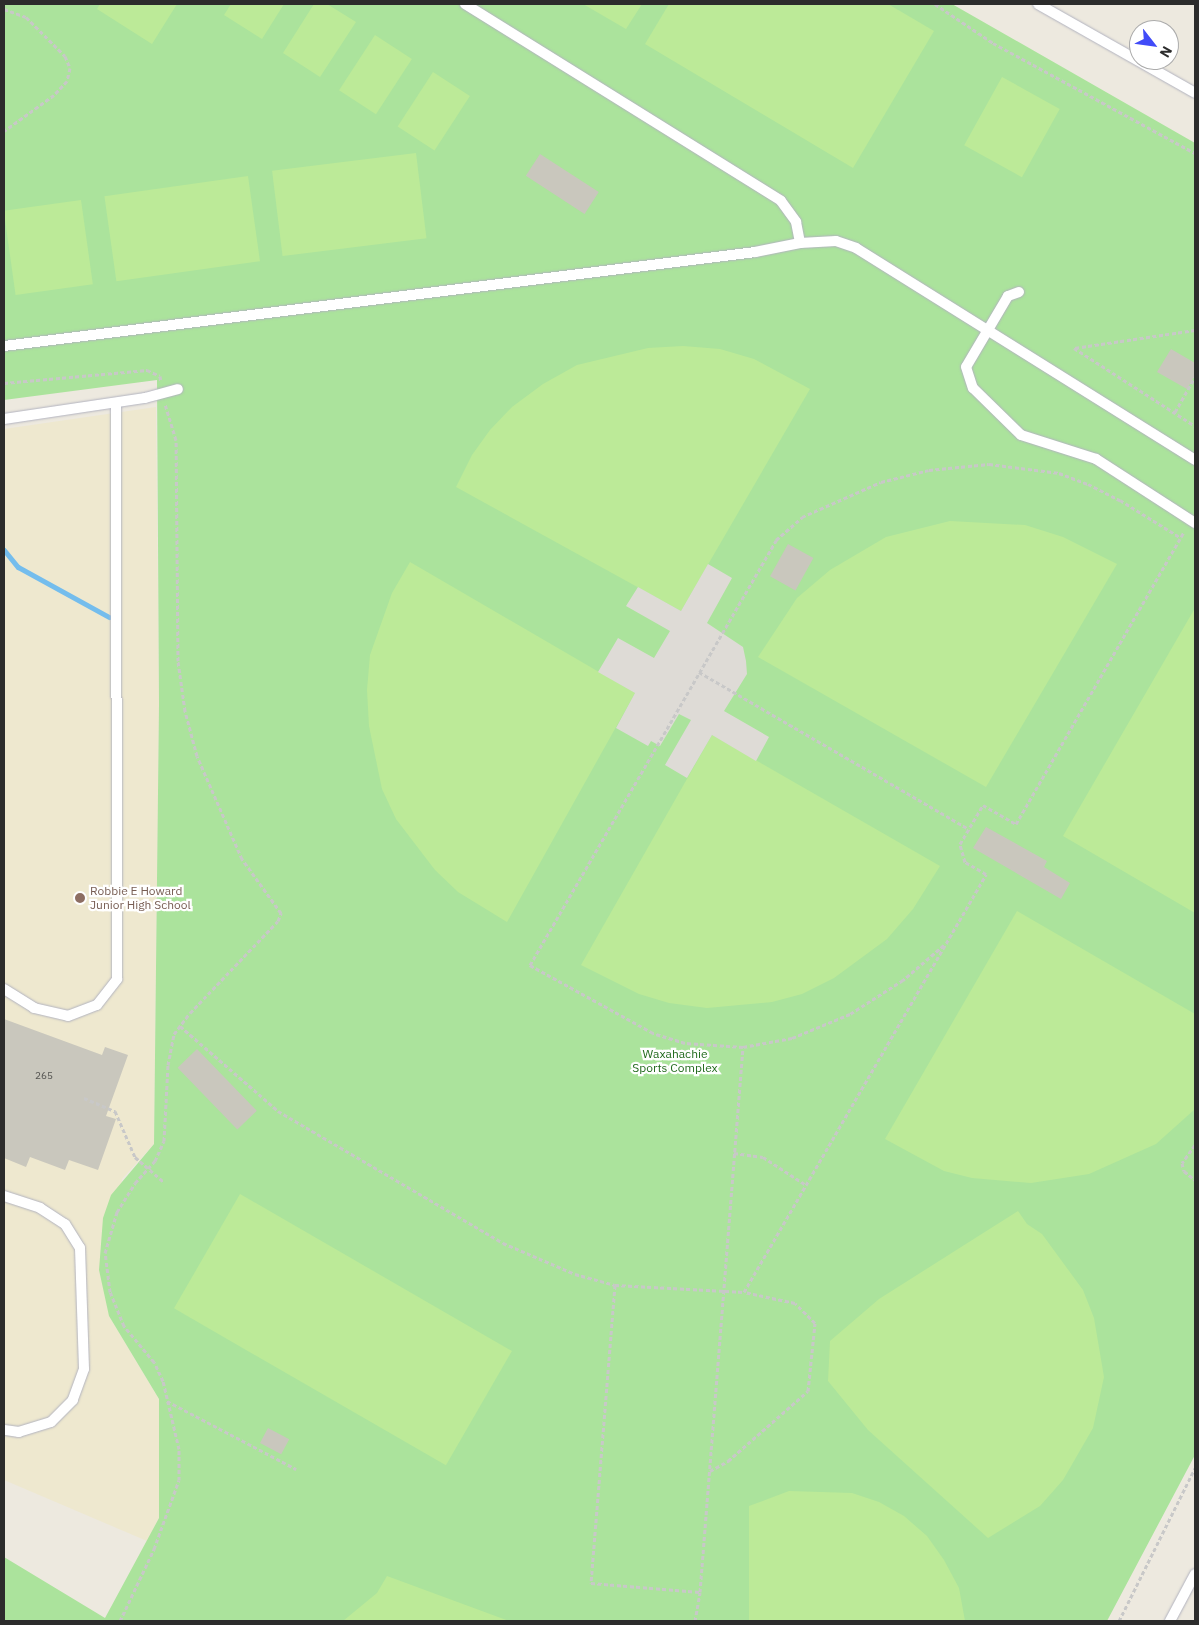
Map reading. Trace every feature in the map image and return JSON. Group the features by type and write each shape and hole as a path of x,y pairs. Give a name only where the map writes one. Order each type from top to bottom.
{"lane":[{"path":"465,4 781,201 796,222 800,243"},
{"path":"1038,4 1195,93"},
{"path":"4,346 755,252 800,243 836,241 856,248 1195,460"},
{"path":"1019,292 1008,296 966,367 973,388 1021,435 1096,459 1193,522"},
{"path":"4,419 116,403 178,389"},
{"path":"4,989 34,1008 68,1016 97,1005 117,979 116,403"},
{"path":"4,1196 40,1208 65,1224 80,1248 84,1369 73,1400 51,1422 19,1432 4,1430"},
{"path":"1170,1621 1195,1574"}],"path":[{"path":"935,4 993,43 1195,153"},
{"path":"4,8 26,17 65,56 70,68 67,81 54,95 4,131"},
{"path":"1195,330 1074,348 1195,426"},
{"path":"4,383 148,370 160,376 176,440 178,661 185,711 197,756 242,859 281,913 278,921 174,1034 168,1065 164,1142 148,1169 117,1212 105,1254 110,1292 124,1326 154,1362 167,1401 179,1449 179,1480 154,1549 120,1621"},
{"path":"1175,412 1195,377"},
{"path":"944,945 903,980 850,1014 792,1038 743,1047 685,1043 654,1033 530,965 776,540 802,517 881,482 929,470 989,464 1042,470 1096,488 1181,538"},
{"path":"743,1292 986,874 965,862 960,844 982,805 1016,824 1181,538 1193,522"},
{"path":"699,672 969,828"},
{"path":"180,1026 287,1116 503,1243 575,1274 615,1285 723,1290 743,1292 795,1303 815,1323 808,1391 728,1461 709,1471"},
{"path":"694,1621 700,1592 743,1047"},
{"path":"84,1098 115,1110 135,1157 164,1182"},
{"path":"1195,1145 1182,1163 1184,1171 1195,1180"},
{"path":"734,1153 763,1157 806,1185"},
{"path":"615,1285 591,1583 700,1592"},
{"path":"167,1401 296,1469"},
{"path":"1119,1621 1195,1468"}],"shaded area":[{"name":"Robbie E Howard Junior High School","path":"156,407 159,704 154,1144 122,1179 109,1316 159,1399 159,1518 147,1541 4,1480 4,429"},
{"path":"708,564 732,578 707,623 743,647 746,661 747,674 724,711 769,737 756,761 712,735 687,778 665,765 691,720 679,714 660,746 651,741 648,746 616,728 635,693 598,672 618,638 654,658 670,631 626,606 638,587 681,611"}],"green space":[{"name":"Waxahachie Sports Complex","path":"4,4 952,4 1195,143 1195,1455 1107,1621 4,1621 4,1557 105,1618 159,1518 159,1399 109,1316 99,1270 103,1218 111,1195 154,1144 159,704 157,380 4,400"},
{"path":"100,4 177,4 152,44 97,9"},
{"path":"231,4 284,4 262,39 224,15"},
{"path":"314,4 327,4 356,22 320,77 283,53"},
{"path":"583,4 642,4 626,29"},
{"path":"669,4 888,4 934,31 853,168 645,44"},
{"path":"375,35 412,59 376,114 339,90"},
{"path":"433,72 470,96 434,150 398,127"},
{"path":"1002,77 1060,109 1022,177 964,145"},
{"path":"416,153 426,238 283,256 272,171"},
{"path":"248,176 260,261 116,281 104,196"},
{"path":"81,200 93,284 16,295 4,211"},
{"path":"683,346 720,349 754,359 810,389 681,611 456,487 472,455 490,430 512,407 543,384 577,365 648,348"},
{"path":"950,521 1025,525 1063,537 1117,564 986,787 758,657 797,598 830,570 886,537"},
{"path":"410,562 635,693 507,922 458,892 435,870 396,819 382,789 369,726 367,690 370,655 392,593"},
{"path":"1195,608 1195,913 1063,836"},
{"path":"712,735 940,866 913,909 887,939 834,978 802,994 772,1002 707,1008 669,1003 639,994 581,965"},
{"path":"1017,911 1195,1014 1195,1109 1156,1144 1089,1174 1031,1183 972,1178 944,1171 885,1139"},
{"path":"240,1194 512,1351 446,1465 174,1308"},
{"path":"1018,1211 1027,1224 1042,1234 1083,1290 1094,1318 1104,1377 1093,1428 1063,1480 1040,1506 988,1538 868,1430 828,1381 830,1341 879,1299"},
{"path":"789,1491 852,1493 879,1502 904,1516 927,1536 944,1560 959,1588 965,1621 749,1621 749,1506"},
{"path":"387,1576 509,1621 343,1621 377,1593"}],"building":[{"path":"540,154 599,192 585,214 526,176"},
{"path":"1171,349 1195,363 1195,375 1187,389 1157,372"},
{"path":"788,544 813,558 795,590 770,576"},
{"path":"986,827 1047,861 1044,867 1070,883 1061,899 973,848"},
{"path":"4,1019 102,1055 105,1047 128,1055 106,1116 116,1119 98,1170 69,1160 65,1170 30,1157 26,1167 4,1158"},
{"path":"197,1049 257,1111 237,1130 178,1068"},
{"path":"268,1428 289,1439 281,1454 260,1443"}],"waterway":[{"path":"4,550 18,567 109,617"}],"place":[{"name":"Robbie E Howard Junior High School","path":"80,898"}]}
